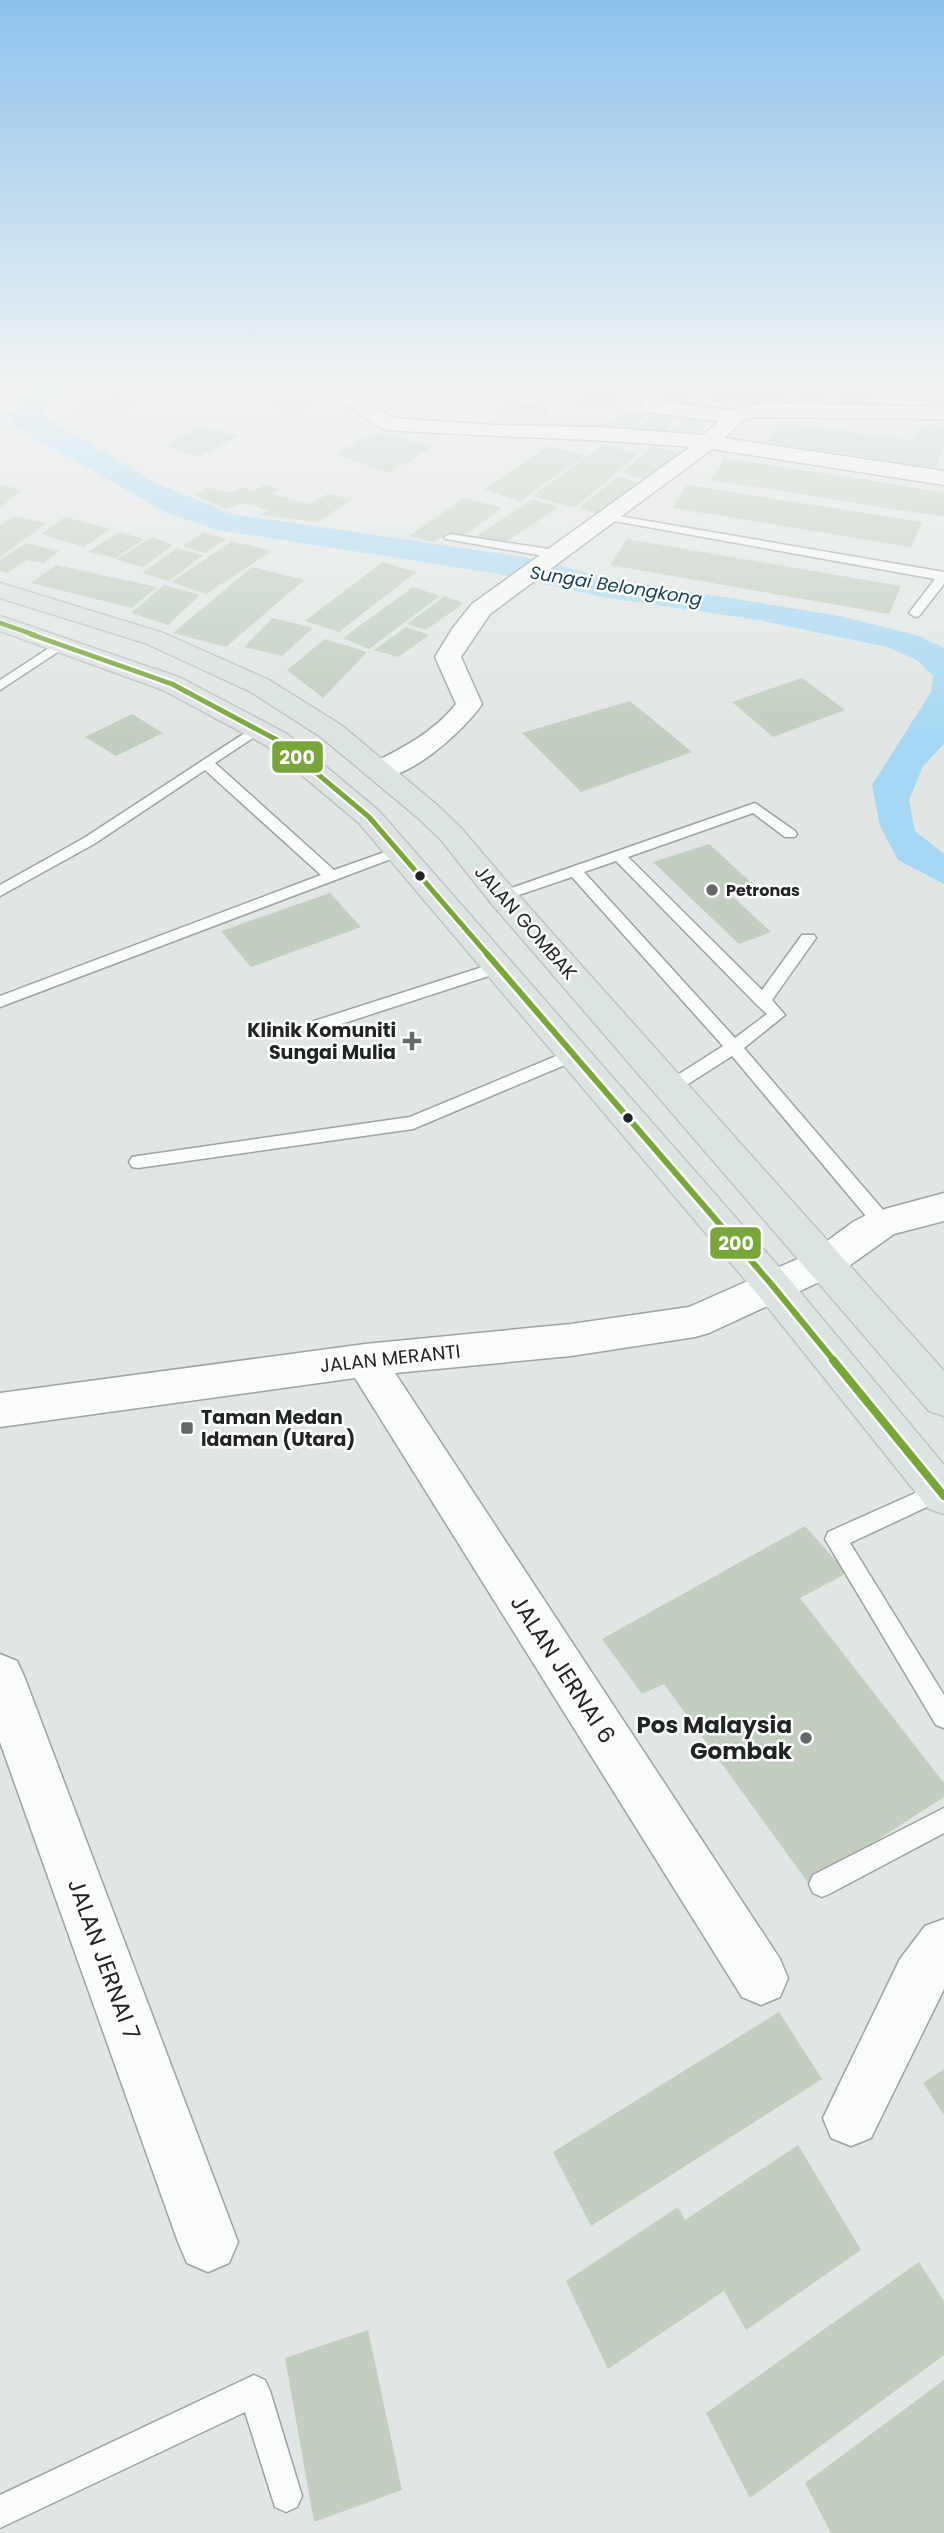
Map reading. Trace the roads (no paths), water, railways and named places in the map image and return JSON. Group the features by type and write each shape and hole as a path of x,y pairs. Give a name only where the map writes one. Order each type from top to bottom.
{"main road":[{"name":"JALAN GOMBAK","path":"0,590 154,639 261,686 331,731 379,771 451,834 502,896 944,1399"},
{"path":"0,623 63,643 172,684 277,740 369,817 772,1285 942,1493"}],"street":[{"path":"379,771 437,741 459,719 469,704 449,657 461,634 481,609 631,500"},
{"name":"JALAN MERANTI","path":"0,1410 365,1360 571,1340 695,1322 825,1263 866,1232 883,1223 944,1207"},
{"name":"JALAN JERNAI 6","path":"365,1360 761,1978"},
{"name":"JALAN JERNAI 7","path":"0,1676 208,2242"},
{"path":"851,2118 919,1978 944,1945"}],"lane":[{"path":"607,517 943,577 915,613"},
{"path":"450,537 553,556"},
{"path":"0,686 63,643"},
{"path":"0,891 89,841 257,729"},
{"path":"206,763 331,876"},
{"path":"502,896 755,807 790,834"},
{"path":"0,1002 399,851"},
{"path":"618,855 777,1015 734,1047 671,1087"},
{"path":"574,870 734,1047 883,1223"},
{"path":"763,1001 808,938"},
{"path":"320,1025 498,967"},
{"path":"138,1162 414,1124 573,1055"},
{"path":"942,1493 836,1539 944,1717"},
{"path":"822,1884 944,1820"},
{"path":"0,2512 254,2391 286,2496"}],"water":[{"name":"Sungai Belongkong","path":"145,500 199,500 233,514 524,557 607,578 840,616 919,636 944,648 944,744 923,766 909,800 915,831 944,854 944,884 898,860 880,826 872,785 931,692 933,676 917,660 887,647 759,620 603,597 494,573 218,530 167,513"}],"place":[{"name":"Petronas","path":"712,890"},
{"name":"Klinik Komuniti Sungai Mulia","path":"412,1041"},
{"name":"Taman Medan Idaman (Utara)","path":"187,1428"},
{"name":"Pos Malaysia Gombak","path":"806,1738"}]}
